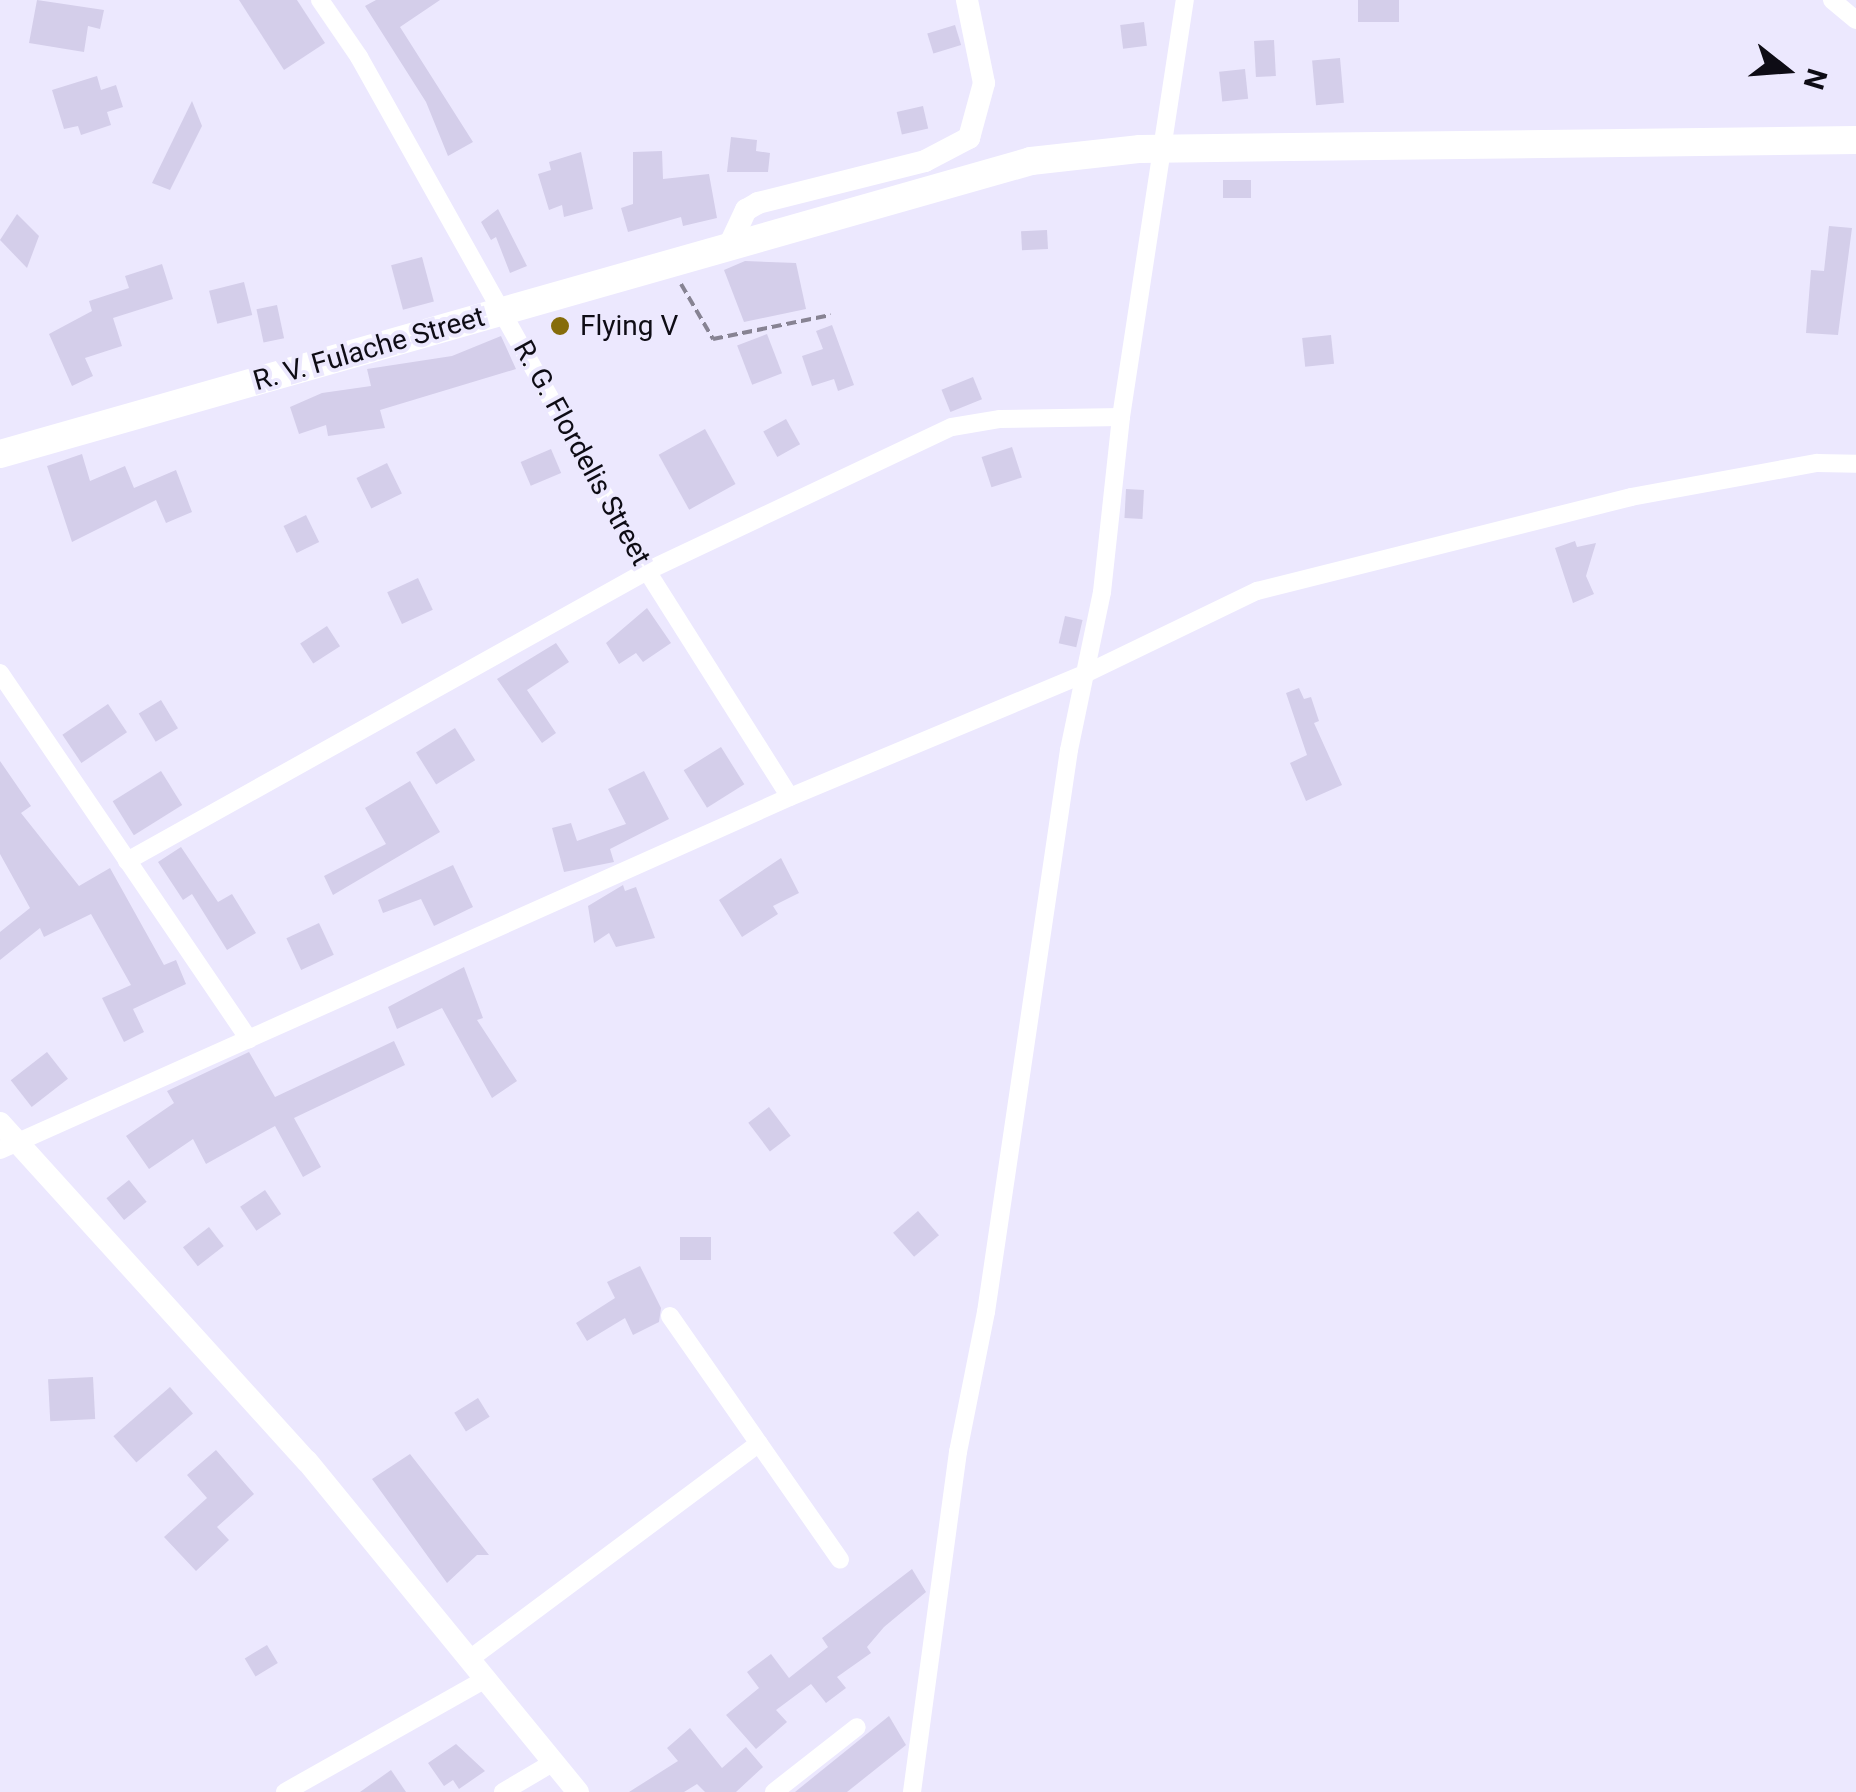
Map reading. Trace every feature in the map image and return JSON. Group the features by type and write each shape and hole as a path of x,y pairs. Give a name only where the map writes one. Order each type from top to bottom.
{"main road":[{"name":"R. V. Fulache Street","path":"0,454 978,173 1140,149 1856,140"}],"street":[{"name":"R. G. Flordelis Street","path":"320,0 503,311 647,571 790,797"},
{"path":"734,243 746,210 758,203 925,161 970,138 984,83 967,0"},
{"path":"912,1792 958,1452 986,1312 1068,750 1087,673 1121,417 1185,0"},
{"path":"1832,0 1856,20"},
{"path":"127,861 647,571 952,427 1000,419 1121,417"},
{"path":"8,1146 790,797 1087,673 1256,591 1630,497 1816,462 1856,464"},
{"path":"0,673 249,1040"},
{"path":"0,1123 8,1146 308,1461 578,1792"},
{"path":"670,1316 840,1560"},
{"path":"471,1658 759,1442"},
{"path":"285,1792 487,1678"},
{"path":"774,1792 856,1726"},
{"path":"503,1792 554,1762"}],"path":[{"path":"673,261 689,308 713,339 832,315"}],"building":[{"path":"37,0 104,10 100,29 88,26 84,52 29,43"},
{"path":"239,0 297,0 325,43 284,70"},
{"path":"376,0 440,0 400,27 473,142 448,156 426,102 365,6"},
{"path":"1358,0 1399,0 1399,22 1358,22"},
{"path":"1144,22 1147,46 1123,49 1120,25"},
{"path":"955,25 961,45 933,54 927,33"},
{"path":"1274,40 1276,76 1256,77 1254,41"},
{"path":"1340,58 1344,103 1316,105 1312,60"},
{"path":"1245,69 1248,99 1222,102 1219,72"},
{"path":"97,76 101,90 116,85 123,107 107,112 111,125 81,135 78,126 64,129 52,90"},
{"path":"192,101 202,126 170,190 152,183"},
{"path":"923,106 928,128 902,134 897,112"},
{"path":"731,137 757,140 756,151 770,153 768,172 727,172"},
{"path":"662,151 663,179 709,174 717,218 683,226 681,217 628,232 621,208 633,204 633,152"},
{"path":"581,152 593,209 564,217 562,205 549,210 538,174 551,170 549,162"},
{"path":"1223,180 1251,180 1251,198 1223,198"},
{"path":"498,209 527,266 510,273 496,237 491,240 481,222"},
{"path":"17,214 39,236 27,268 0,240"},
{"path":"1829,226 1852,228 1838,335 1806,333 1811,270 1824,271"},
{"path":"1047,230 1048,249 1022,250 1021,231"},
{"path":"422,257 434,301 403,310 391,265"},
{"path":"745,261 796,263 806,309 744,322 724,270"},
{"path":"162,264 173,299 113,318 122,346 85,358 93,376 72,386 49,334 92,311 89,301 129,288 125,276"},
{"path":"244,282 252,315 217,324 209,291"},
{"path":"277,305 284,338 264,343 256,309"},
{"path":"832,325 854,385 838,391 834,379 812,386 802,356 823,349 816,331"},
{"path":"767,334 782,373 752,385 737,345"},
{"path":"1331,335 1334,364 1305,367 1302,338"},
{"path":"501,336 516,369 380,410 385,428 328,436 326,425 299,434 290,407 322,393 371,386 367,369 452,356"},
{"path":"973,377 982,399 950,412 941,390"},
{"path":"786,419 800,444 777,457 763,432"},
{"path":"705,429 736,484 689,510 659,455"},
{"path":"1012,447 1022,477 991,487 982,457"},
{"path":"551,449 561,473 531,486 521,462"},
{"path":"82,454 90,481 125,466 134,488 176,470 192,512 166,523 156,500 72,542 47,466"},
{"path":"387,463 402,494 371,508 356,478"},
{"path":"1126,489 1144,490 1142,519 1124,518"},
{"path":"306,515 319,542 297,553 284,526"},
{"path":"1575,541 1577,547 1596,543 1586,576 1594,594 1573,603 1555,548"},
{"path":"418,578 433,610 402,624 387,592"},
{"path":"647,608 671,643 643,662 636,653 619,664 606,643"},
{"path":"1065,616 1083,620 1076,647 1059,643"},
{"path":"327,626 340,646 313,664 300,643"},
{"path":"556,643 569,662 527,690 556,733 542,743 497,679"},
{"path":"1299,688 1304,699 1311,697 1319,721 1314,723 1342,785 1306,801 1290,763 1307,755 1286,693"},
{"path":"161,700 178,728 156,742 139,713"},
{"path":"108,704 127,732 81,763 62,735"},
{"path":"455,728 475,760 436,785 416,752"},
{"path":"721,747 744,784 707,808 684,770"},
{"path":"0,761 31,806 21,813 79,886 110,868 164,965 176,960 186,984 133,1009 144,1032 124,1042 102,998 131,985 91,914 44,937 40,928 0,960 0,932 30,908 0,854"},
{"path":"161,771 182,805 134,835 113,801"},
{"path":"644,771 669,819 610,849 614,862 564,872 552,828 571,823 577,841 626,824 608,789"},
{"path":"410,781 440,832 333,895 324,876 386,844 365,808"},
{"path":"181,847 218,902 232,894 256,933 227,950 192,894 183,900 158,862"},
{"path":"781,858 799,893 773,906 778,914 742,937 719,900"},
{"path":"453,865 473,907 434,926 421,899 383,913 378,900"},
{"path":"623,885 625,891 636,887 655,938 616,947 609,933 594,943 588,906"},
{"path":"319,923 334,955 301,970 286,938"},
{"path":"464,967 483,1018 477,1020 517,1081 492,1098 442,1008 397,1029 388,1007"},
{"path":"394,1041 405,1065 294,1118 321,1167 303,1177 275,1126 206,1164 193,1139 149,1169 126,1136 174,1103 167,1091 249,1052 275,1097"},
{"path":"47,1052 68,1079 32,1107 11,1080"},
{"path":"769,1107 791,1136 770,1151 748,1123"},
{"path":"129,1180 147,1202 124,1220 106,1198"},
{"path":"265,1190 281,1214 256,1231 240,1207"},
{"path":"918,1211 939,1235 914,1257 893,1233"},
{"path":"209,1227 224,1246 198,1266 183,1247"},
{"path":"680,1237 711,1237 711,1260 680,1260"},
{"path":"640,1266 661,1308 659,1322 633,1335 625,1318 587,1341 576,1323 615,1298 607,1282"},
{"path":"93,1377 95,1419 50,1421 48,1379"},
{"path":"170,1387 193,1413 136,1463 113,1436"},
{"path":"478,1398 490,1417 466,1431 454,1413"},
{"path":"216,1450 254,1494 217,1527 229,1540 196,1571 164,1537 207,1498 187,1475"},
{"path":"410,1454 489,1555 477,1555 447,1583 372,1479"},
{"path":"912,1569 926,1592 884,1627 867,1647 871,1653 837,1677 846,1688 826,1703 811,1684 776,1710 787,1722 756,1749 726,1715 759,1688 747,1672 771,1654 789,1678 828,1647 822,1638"},
{"path":"267,1645 278,1663 256,1676 245,1658"},
{"path":"889,1716 906,1745 847,1792 795,1792"},
{"path":"690,1728 722,1768 746,1747 763,1767 736,1792 705,1792 697,1784 684,1792 629,1792 678,1761 667,1748"},
{"path":"456,1744 485,1771 459,1789 453,1780 444,1786 428,1763"},
{"path":"391,1770 406,1792 360,1792"}],"place":[{"name":"Flying V","path":"560,326"}]}
